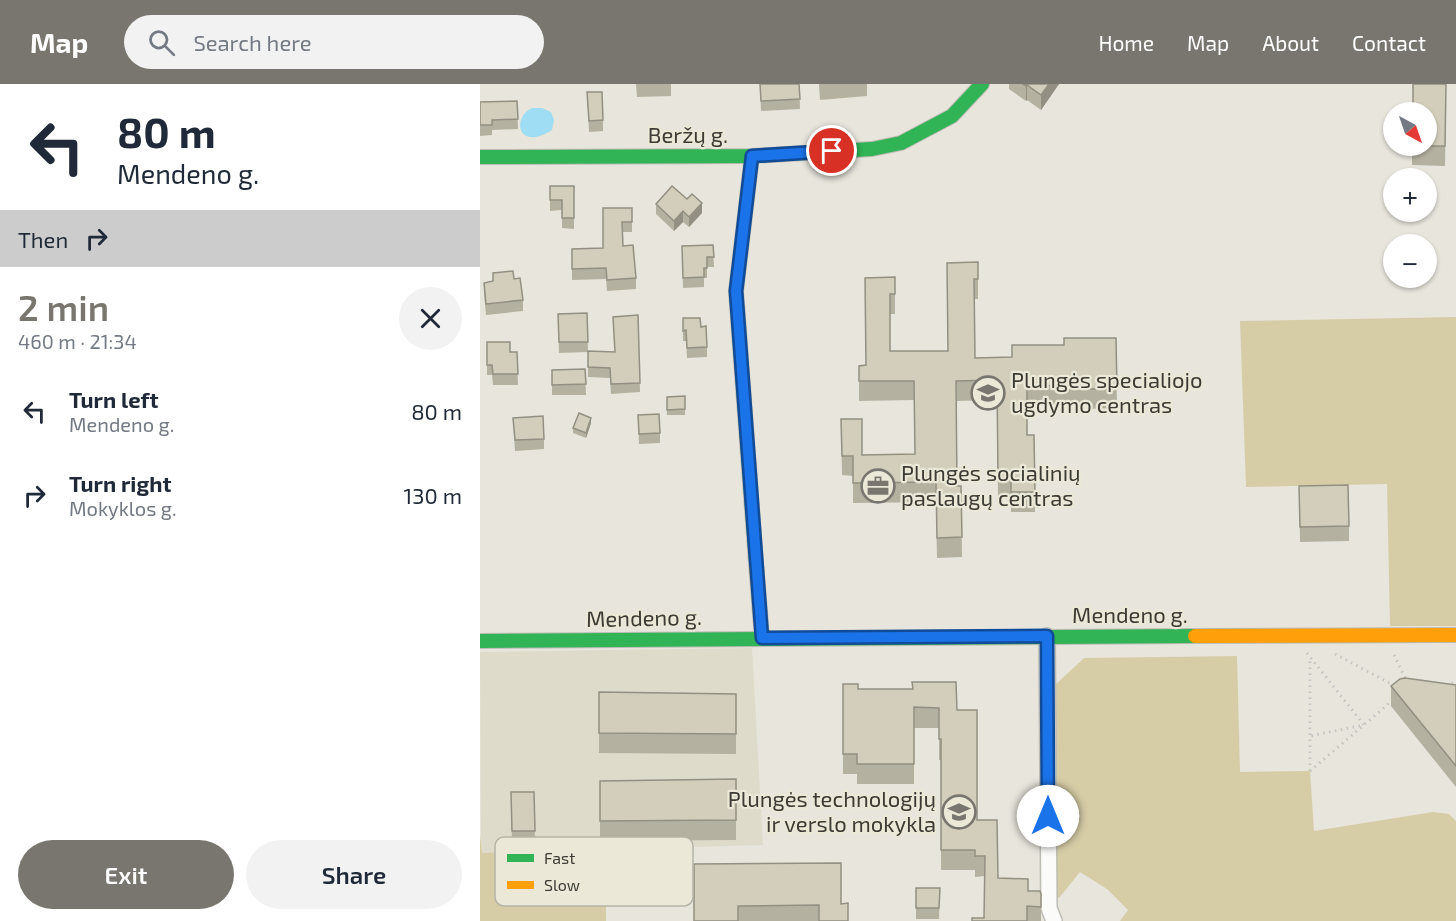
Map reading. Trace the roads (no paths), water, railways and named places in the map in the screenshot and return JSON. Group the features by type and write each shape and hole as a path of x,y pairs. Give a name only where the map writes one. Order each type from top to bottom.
{"street":[{"name":"Beržų g.","path":"480,158 752,156 872,149 901,143 952,116 982,84"},
{"path":"752,156 736,291 762,638"},
{"name":"Mendeno g.","path":"480,641 1456,635"},
{"path":"1047,636 1049,908 1054,921"}],"water":[{"path":"532,108 542,108 551,112 554,120 552,130 541,136 532,137 521,131 521,119"}],"place":[{"name":"Plungės specialiojo ugdymo centras","path":"988,393"},
{"name":"Plungės socialinių paslaugų centras","path":"878,486"},
{"name":"Plungės technologijų ir verslo mokykla","path":"959,812"}]}
